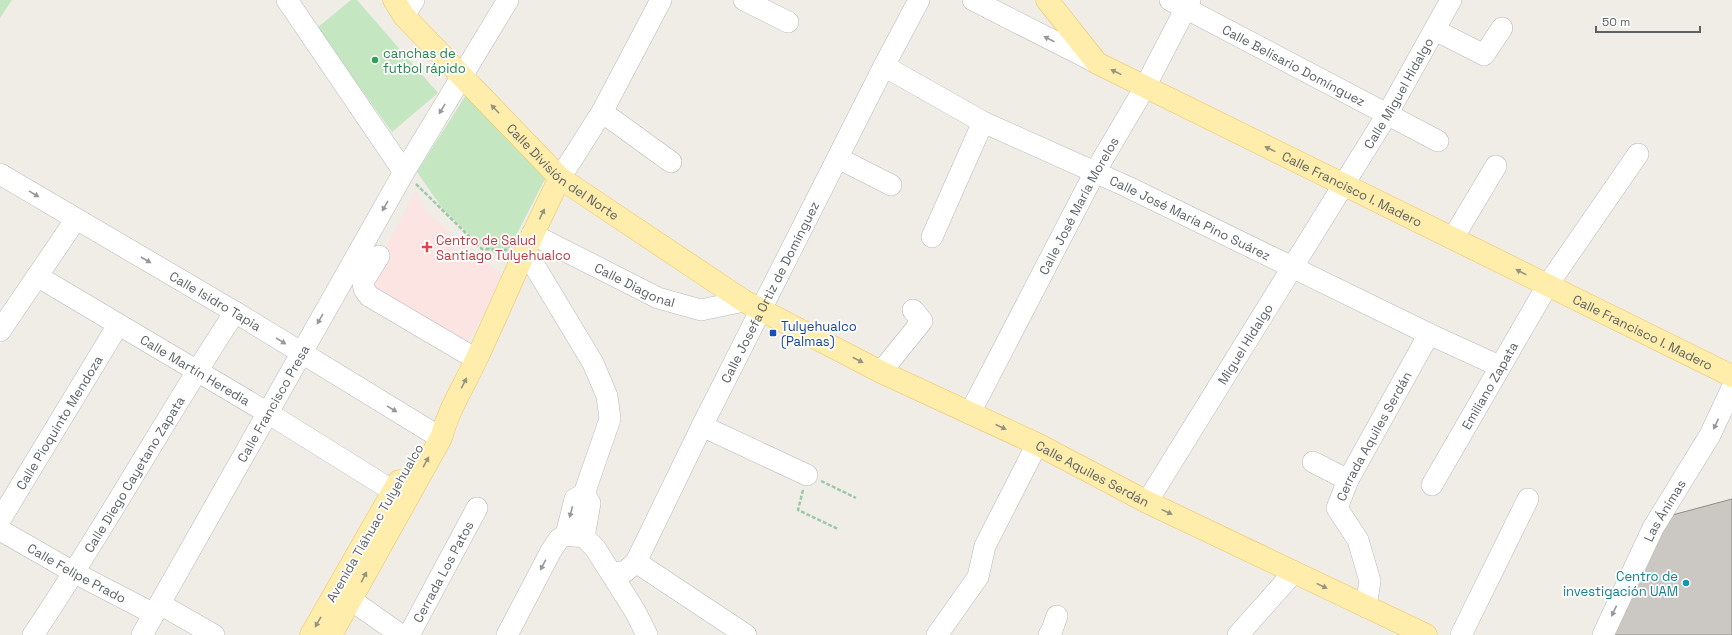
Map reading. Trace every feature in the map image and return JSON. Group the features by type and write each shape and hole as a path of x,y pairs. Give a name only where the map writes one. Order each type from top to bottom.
{"main road":[{"path":"1047,0 1097,63"},
{"name":"Calle División del Norte","path":"404,5 462,75 560,178 752,306"},
{"name":"Calle Francisco I. Madero","path":"1097,63 1732,376"},
{"name":"Avenida Tláhuac Tulyehualco","path":"311,635 344,595 438,429 476,359 560,178"},
{"name":"Calle Aquiles Serdán","path":"752,306 881,372 1037,444 1147,502 1426,635"},
{"name":"Avenida Tláhuac Tulyehualco","path":"331,635 344,595 393,491 416,450 438,429"}],"street":[{"path":"287,0 404,172"},
{"name":"Calle Francisco Presa","path":"142,635 404,172 508,0"},
{"path":"560,178 602,112 661,0"},
{"path":"744,0 788,22"},
{"name":"Calle Josefa Ortiz de Domínguez","path":"636,562 702,426 752,306 838,158 919,0"},
{"name":"Calle Francisco I. Madero","path":"973,0 1097,63"},
{"name":"Calle Miguel Hidalgo","path":"1342,185 1388,113 1451,0"},
{"name":"Calle José María Morelos","path":"970,412 1095,172 1145,87 1182,3"},
{"name":"Calle Belisario Domínguez","path":"1182,3 1438,141"},
{"path":"1435,30 1484,55 1502,28"},
{"name":"Calle José María Pino Suárez","path":"884,66 983,122 1095,172 1429,334 1499,366"},
{"path":"602,112 671,162"},
{"path":"932,237 983,122"},
{"name":"Emiliano Zapata","path":"1432,485 1499,366 1547,286 1638,154"},
{"path":"838,158 891,185"},
{"path":"1453,238 1496,166"},
{"name":"Calle Isidro Tapia","path":"0,174 235,312 300,354 438,429"},
{"name":"Miguel Hidalgo","path":"1147,502 1342,185"},
{"path":"0,331 76,219"},
{"path":"529,242 593,363 607,396 610,419 584,494 590,502 575,536"},
{"name":"Calle Diagonal","path":"529,242 658,298 701,310 752,306"},
{"path":"379,256 363,282 364,289 369,296 476,359"},
{"name":"Calle Martín Heredia","path":"37,276 268,413 393,491"},
{"path":"881,372 922,320 913,310"},
{"name":"Calle Diego Cayetano Zapata","path":"33,635 75,573 197,371 235,312"},
{"name":"Calle Pioquinto Mendoza","path":"0,520 118,325"},
{"name":"Cerrada Aquiles Serdán","path":"1366,607 1370,581 1358,540 1337,508 1348,480 1429,334"},
{"name":"Las Ánimas","path":"1603,635 1652,528 1710,435 1732,388"},
{"path":"702,426 807,475"},
{"path":"937,635 978,577 985,546 1037,444"},
{"path":"1313,462 1348,480"},
{"path":"1460,635 1528,499"},
{"name":"Cerrada Los Patos","path":"409,635 477,508"},
{"name":"Calle Felipe Prado","path":"0,530 75,573 214,635"},
{"path":"507,635 559,539 575,536 595,548 635,611 647,635"},
{"path":"616,582 636,562 746,635"},
{"path":"1238,635 1294,572"},
{"path":"616,582 623,618 632,635"},
{"path":"344,595 401,635"}],"path":[{"path":"404,172 482,249 529,242"},
{"path":"838,529 798,510 807,475 856,498"}],"shaded area":[{"name":"Centro de Salud Santiago Tulyehualco","path":"416,191 426,213 508,280 464,345 365,286"}],"green space":[{"path":"0,0 12,0 0,18"},
{"name":"canchas de futbol rápido","path":"351,0 357,0 438,93 392,132 317,28"},
{"path":"471,87 548,173 504,259 478,243 442,208 417,172"}],"building":[{"name":"Centro de investigación UAM","path":"1732,499 1732,635 1606,635 1661,518"}],"place":[{"name":"canchas de futbol rápido","path":"375,60"},
{"name":"Centro de Salud Santiago Tulyehualco","path":"427,247"},
{"name":"Tulyehualco (Palmas)","path":"773,333"},
{"name":"Centro de investigación UAM","path":"1686,583"}]}
